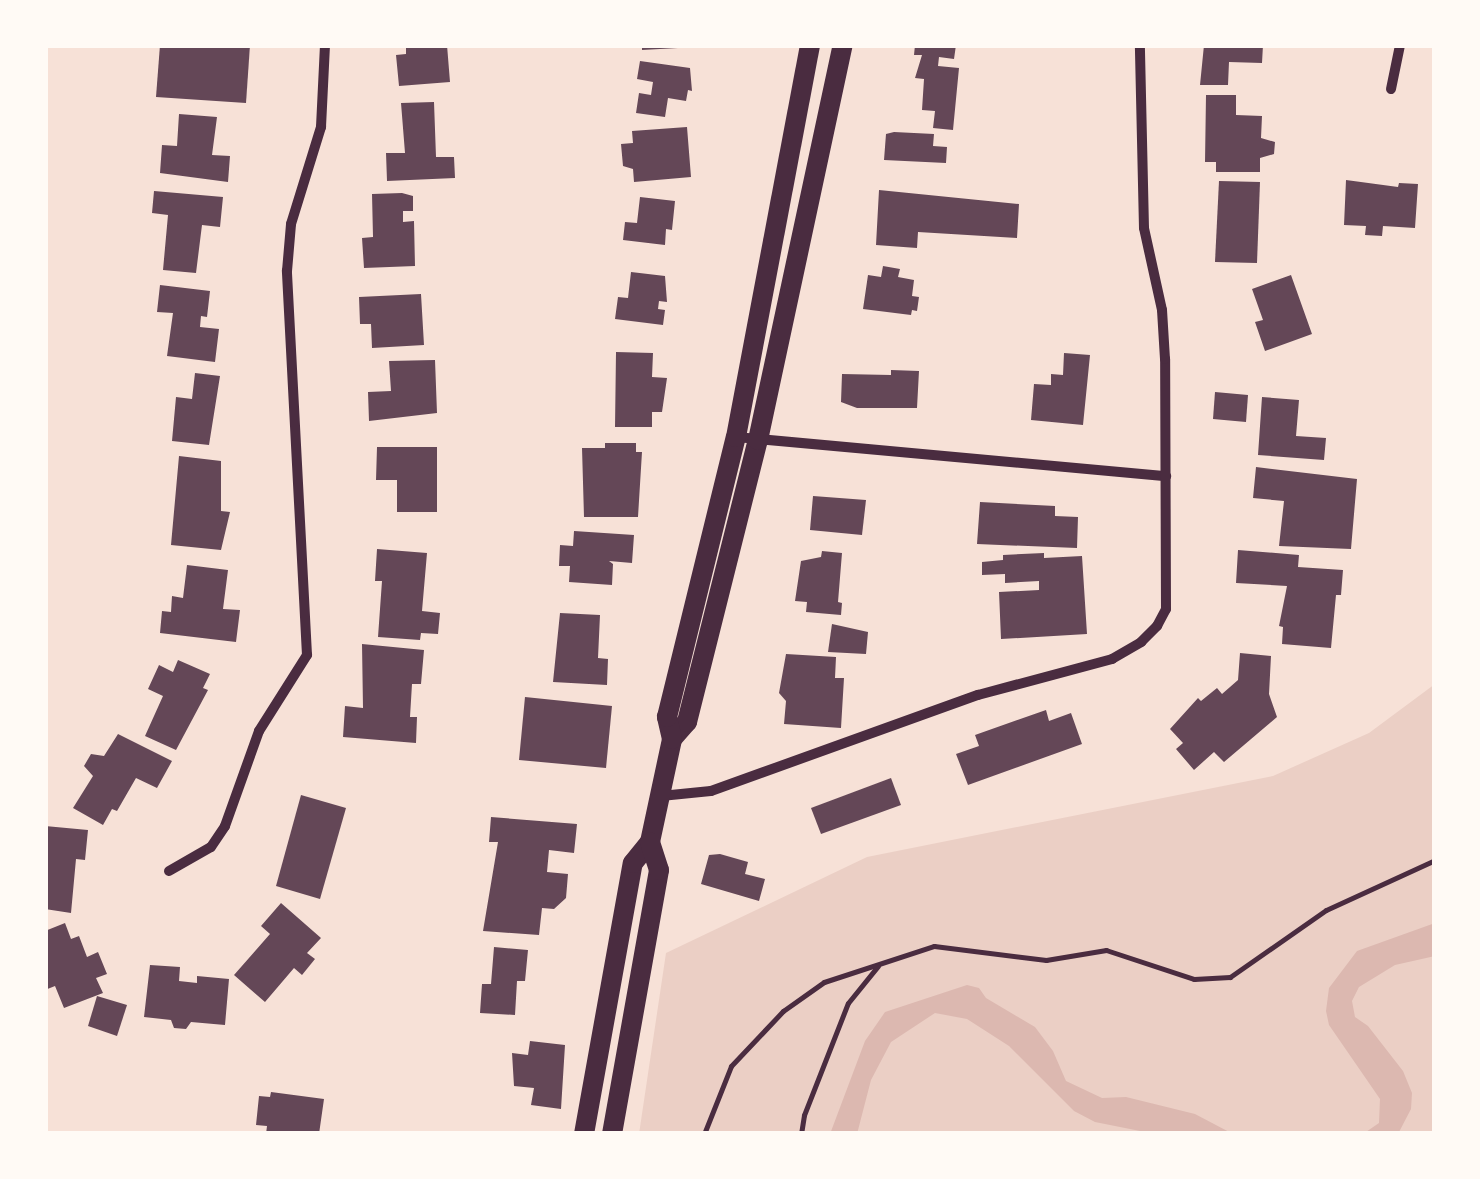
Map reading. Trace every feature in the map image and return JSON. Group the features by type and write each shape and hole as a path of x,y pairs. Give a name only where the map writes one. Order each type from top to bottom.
{"main road":[{"path":"584,1134 633,863 650,842 672,739 667,717 736,438 810,45"},
{"path":"672,739 687,722 758,440 843,45"},
{"path":"612,1134 659,870 650,842"}],"street":[{"path":"169,872 212,847 225,826 259,731 307,655 286,270 291,224 321,127 325,45"},
{"path":"660,796 711,791 978,695 1112,659 1141,642 1166,608 1162,310 1144,228 1140,45"},
{"path":"1391,89 1400,45"},
{"path":"736,438 1166,476"}],"path":[{"path":"704,1134 731,1066 782,1010 824,982 934,946 1046,960 1106,950 1194,979 1230,977 1326,910 1435,860"},
{"path":"802,1134 804,1115 848,1002 880,964"}],"shaded area":[{"path":"1435,684 1435,1134 639,1134 666,953 867,857 1273,776 1369,733"},
{"path":"1435,923 1435,956 1395,965 1359,987 1352,1001 1355,1017 1368,1026 1403,1071 1412,1093 1411,1109 1398,1134 1363,1134 1379,1123 1380,1099 1329,1025 1329,988 1357,951"},
{"path":"967,985 979,988 986,998 1035,1027 1053,1051 1066,1081 1102,1098 1126,1097 1195,1114 1233,1134 1155,1134 1095,1122 1074,1111 1009,1046 967,1019 935,1013 891,1042 871,1080 857,1134 830,1134 865,1041 885,1012"}],"building":[{"path":"160,45 250,45 246,103 156,97"},
{"path":"406,45 447,45 450,82 399,86 396,55 406,54"},
{"path":"642,45 677,45 678,48 642,50"},
{"path":"915,45 956,45 954,59 939,57 938,66 959,68 953,130 933,128 935,111 922,110 924,79 915,78 922,55 914,55"},
{"path":"1204,45 1263,45 1262,63 1229,62 1228,85 1200,85"},
{"path":"640,61 690,68 692,91 688,90 686,101 668,98 665,117 636,113 639,93 651,95 653,82 637,79"},
{"path":"1206,95 1236,95 1236,115 1262,116 1261,138 1275,142 1274,154 1260,158 1260,172 1216,172 1216,162 1205,162"},
{"path":"434,102 436,157 454,157 455,178 387,181 386,153 405,153 401,103"},
{"path":"179,114 217,117 212,155 230,156 228,182 160,173 162,145 177,146"},
{"path":"687,127 691,177 634,182 633,169 623,166 621,144 633,143 632,131"},
{"path":"886,134 934,134 933,146 947,147 946,163 884,160"},
{"path":"1346,180 1398,187 1399,183 1418,184 1415,228 1383,226 1382,236 1365,235 1366,226 1344,225"},
{"path":"1219,181 1260,182 1257,263 1215,262"},
{"path":"879,190 1019,204 1017,238 918,232 917,248 876,245"},
{"path":"154,191 223,197 220,227 202,225 196,273 163,270 168,215 152,213"},
{"path":"372,194 413,196 413,211 403,211 403,222 414,221 415,266 364,268 362,238 373,237"},
{"path":"640,197 675,201 672,230 666,229 665,245 623,240 625,222 637,223"},
{"path":"883,266 900,269 898,277 914,280 912,296 919,297 917,311 912,310 911,315 863,309 868,275 881,277"},
{"path":"631,272 665,276 667,302 659,301 658,309 665,310 663,325 615,319 618,297 628,298"},
{"path":"1291,275 1312,334 1265,351 1255,322 1263,320 1252,289"},
{"path":"160,285 210,291 207,317 201,316 200,327 219,329 215,362 167,356 173,313 157,312"},
{"path":"421,294 424,345 372,348 371,324 360,324 359,297"},
{"path":"616,352 653,353 652,377 667,378 662,412 652,412 652,427 615,427"},
{"path":"1064,353 1090,355 1083,425 1031,420 1034,384 1051,385 1051,374 1063,375"},
{"path":"435,360 437,413 369,421 368,392 391,391 389,361"},
{"path":"891,370 919,371 917,408 857,408 841,402 842,374 891,375"},
{"path":"195,373 220,376 209,445 172,441 176,397 192,399"},
{"path":"1215,392 1248,395 1246,422 1213,419"},
{"path":"1262,397 1299,400 1296,436 1326,438 1324,460 1258,455"},
{"path":"605,443 636,443 636,452 642,452 638,517 584,517 582,448 605,448"},
{"path":"377,447 437,447 437,512 397,512 397,480 376,480"},
{"path":"179,456 221,461 221,511 230,512 221,550 171,545"},
{"path":"1256,467 1357,479 1351,549 1279,546 1284,501 1253,498"},
{"path":"813,496 866,500 862,535 810,530"},
{"path":"980,502 1055,506 1055,516 1078,517 1077,548 977,544"},
{"path":"574,531 634,535 632,563 609,561 613,564 612,585 569,582 570,566 559,566 560,545 573,546"},
{"path":"377,549 427,553 422,611 440,613 438,634 421,633 420,640 378,637 382,581 375,581"},
{"path":"1238,550 1299,555 1298,567 1343,570 1341,595 1336,595 1331,648 1282,644 1283,627 1279,626 1287,586 1236,583"},
{"path":"822,551 842,553 838,602 842,603 841,615 806,612 807,602 795,601 801,561 821,557"},
{"path":"1044,553 1044,558 1082,556 1087,634 1001,639 999,592 1039,590 1039,581 1005,583 1005,574 982,575 982,562 1003,560 1003,555"},
{"path":"187,565 228,570 223,609 240,610 236,642 160,633 162,611 171,612 172,596 183,598"},
{"path":"560,613 600,615 598,658 608,659 607,685 553,682"},
{"path":"832,624 868,632 866,654 828,652"},
{"path":"362,644 424,650 421,684 412,684 410,717 417,717 416,743 343,737 345,706 363,708"},
{"path":"1240,653 1271,656 1269,694 1277,717 1224,762 1214,752 1194,770 1176,749 1183,743 1170,729 1198,698 1201,701 1217,688 1222,694 1238,680"},
{"path":"786,654 836,657 835,678 844,678 841,728 784,724 786,701 779,693"},
{"path":"178,660 210,674 203,688 208,690 176,750 145,736 163,696 148,689 159,665 173,672"},
{"path":"525,697 612,706 606,768 519,760"},
{"path":"1046,710 1049,721 1071,713 1082,744 968,785 956,754 979,746 975,735"},
{"path":"118,734 172,761 157,788 136,778 117,811 112,809 103,825 73,808 93,776 84,766 91,754 104,756"},
{"path":"891,778 901,805 821,834 811,808"},
{"path":"301,795 346,808 320,899 276,886"},
{"path":"491,817 577,824 574,853 549,850 547,872 568,874 566,898 554,909 542,908 539,935 483,931 498,842 489,842"},
{"path":"45,826 88,830 85,860 76,859 71,913 45,909"},
{"path":"709,855 748,862 745,874 765,879 759,901 701,884"},
{"path":"281,903 321,938 307,953 315,959 302,975 294,968 265,1002 234,975 270,934 261,926"},
{"path":"65,923 71,939 79,936 87,957 98,952 107,974 96,978 103,993 64,1008 55,986 45,990 45,931"},
{"path":"494,947 528,950 525,981 517,981 515,1015 480,1013 482,984 491,984"},
{"path":"150,965 180,967 179,981 197,983 197,976 229,979 225,1025 191,1022 186,1029 174,1028 171,1020 144,1017"},
{"path":"97,996 127,1005 117,1036 88,1026"},
{"path":"530,1041 565,1045 561,1109 531,1105 534,1088 514,1086 512,1053 528,1055"},
{"path":"271,1092 324,1099 319,1134 266,1134 267,1126 256,1125 259,1096 270,1097"}]}
